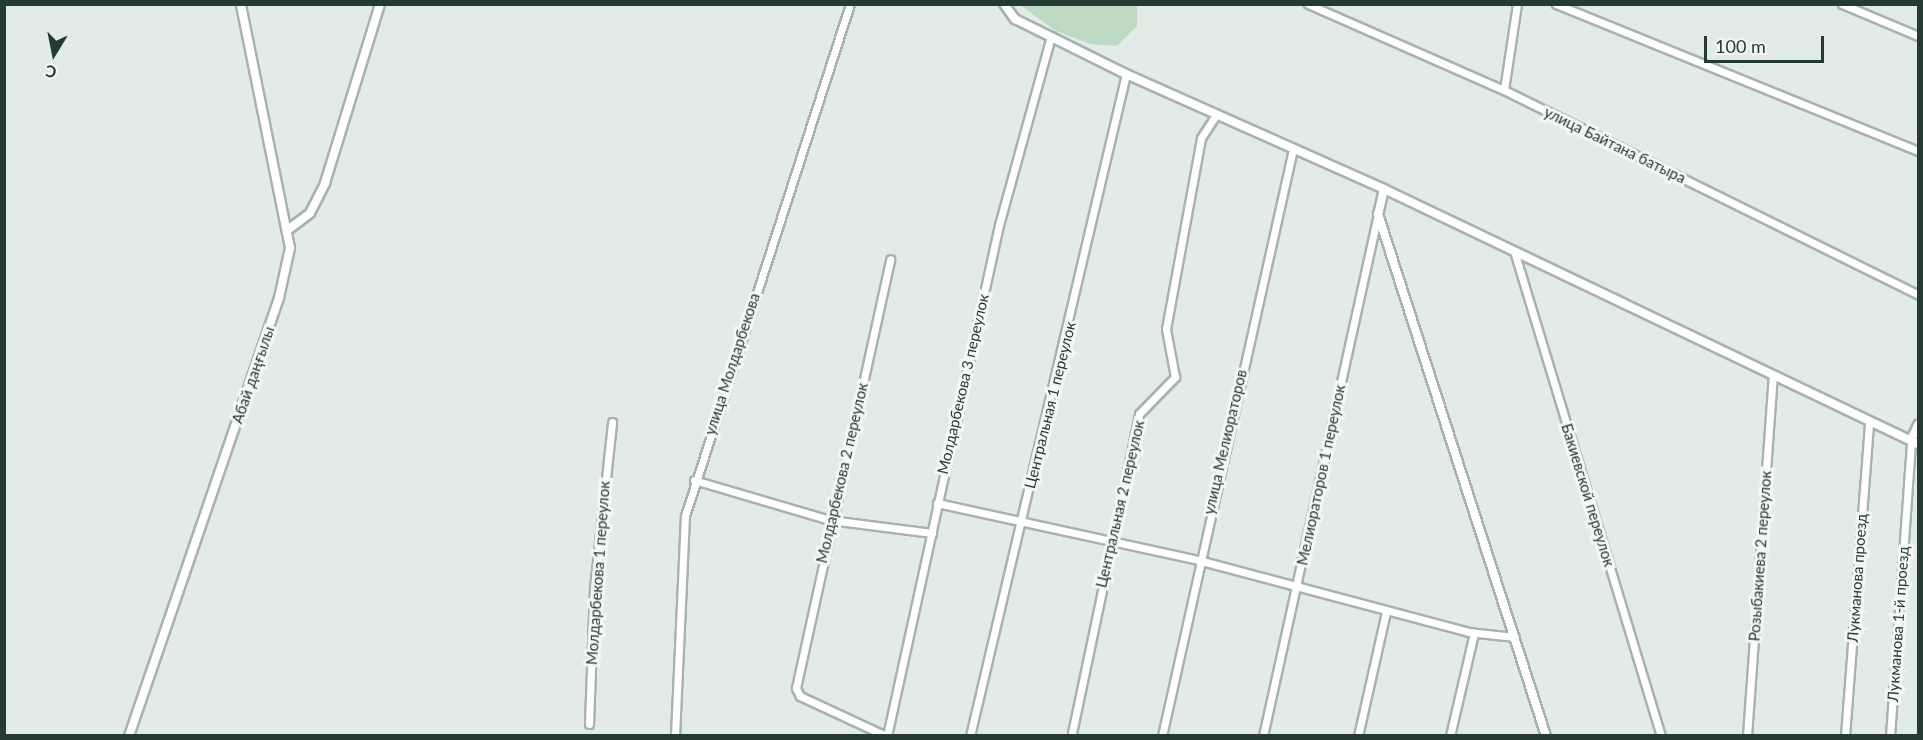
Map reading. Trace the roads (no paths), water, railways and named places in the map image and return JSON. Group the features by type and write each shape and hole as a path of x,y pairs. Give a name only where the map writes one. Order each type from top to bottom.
{"street":[{"name":"Абай даңғылы","path":"129,735 279,298 289,229 241,4"},
{"path":"289,229 310,213 325,183 380,4"},
{"name":"улица Молдарбекова","path":"675,735 685,516 694,480 850,4"},
{"path":"1004,4 1015,18 1126,74 1384,189 1515,254 1915,442 1918,425"},
{"name":"улица Байтана батыра","path":"1308,4 1504,90 1918,295"},
{"path":"1504,90 1517,4"},
{"path":"1556,4 1918,151"},
{"path":"1842,4 1918,36"},
{"name":"Молдарбекова 3 переулок","path":"886,735 999,225 1051,36"},
{"name":"Центральная 1 переулок","path":"970,735 1126,74"},
{"name":"Центральная 2 переулок","path":"1072,733 1139,414 1174,377 1166,329 1201,138 1216,115"},
{"name":"улица Мелиораторов","path":"1162,735 1198,561 1293,149"},
{"path":"1384,189 1378,214 1515,637 1544,734"},
{"name":"Мелиораторов 1 переулок","path":"1263,735 1378,214"},
{"name":"Бакиевской переулок","path":"1515,254 1661,735"},
{"name":"Молдарбекова 2 переулок","path":"886,735 800,696 796,688 830,520 890,260"},
{"name":"Розыбакиева 2 переулок","path":"1747,735 1773,376"},
{"name":"Лукманова проезд","path":"1845,735 1869,421"},
{"name":"Молдарбекова 1 переулок","path":"589,724 602,487 612,422"},
{"name":"Лукманова 1-й проезд","path":"1890,735 1915,442"},
{"path":"694,480 830,520 932,533"},
{"path":"937,502 1198,561 1386,612 1474,633 1515,637"},
{"path":"1358,735 1386,612"},
{"path":"1450,735 1474,633"}]}
